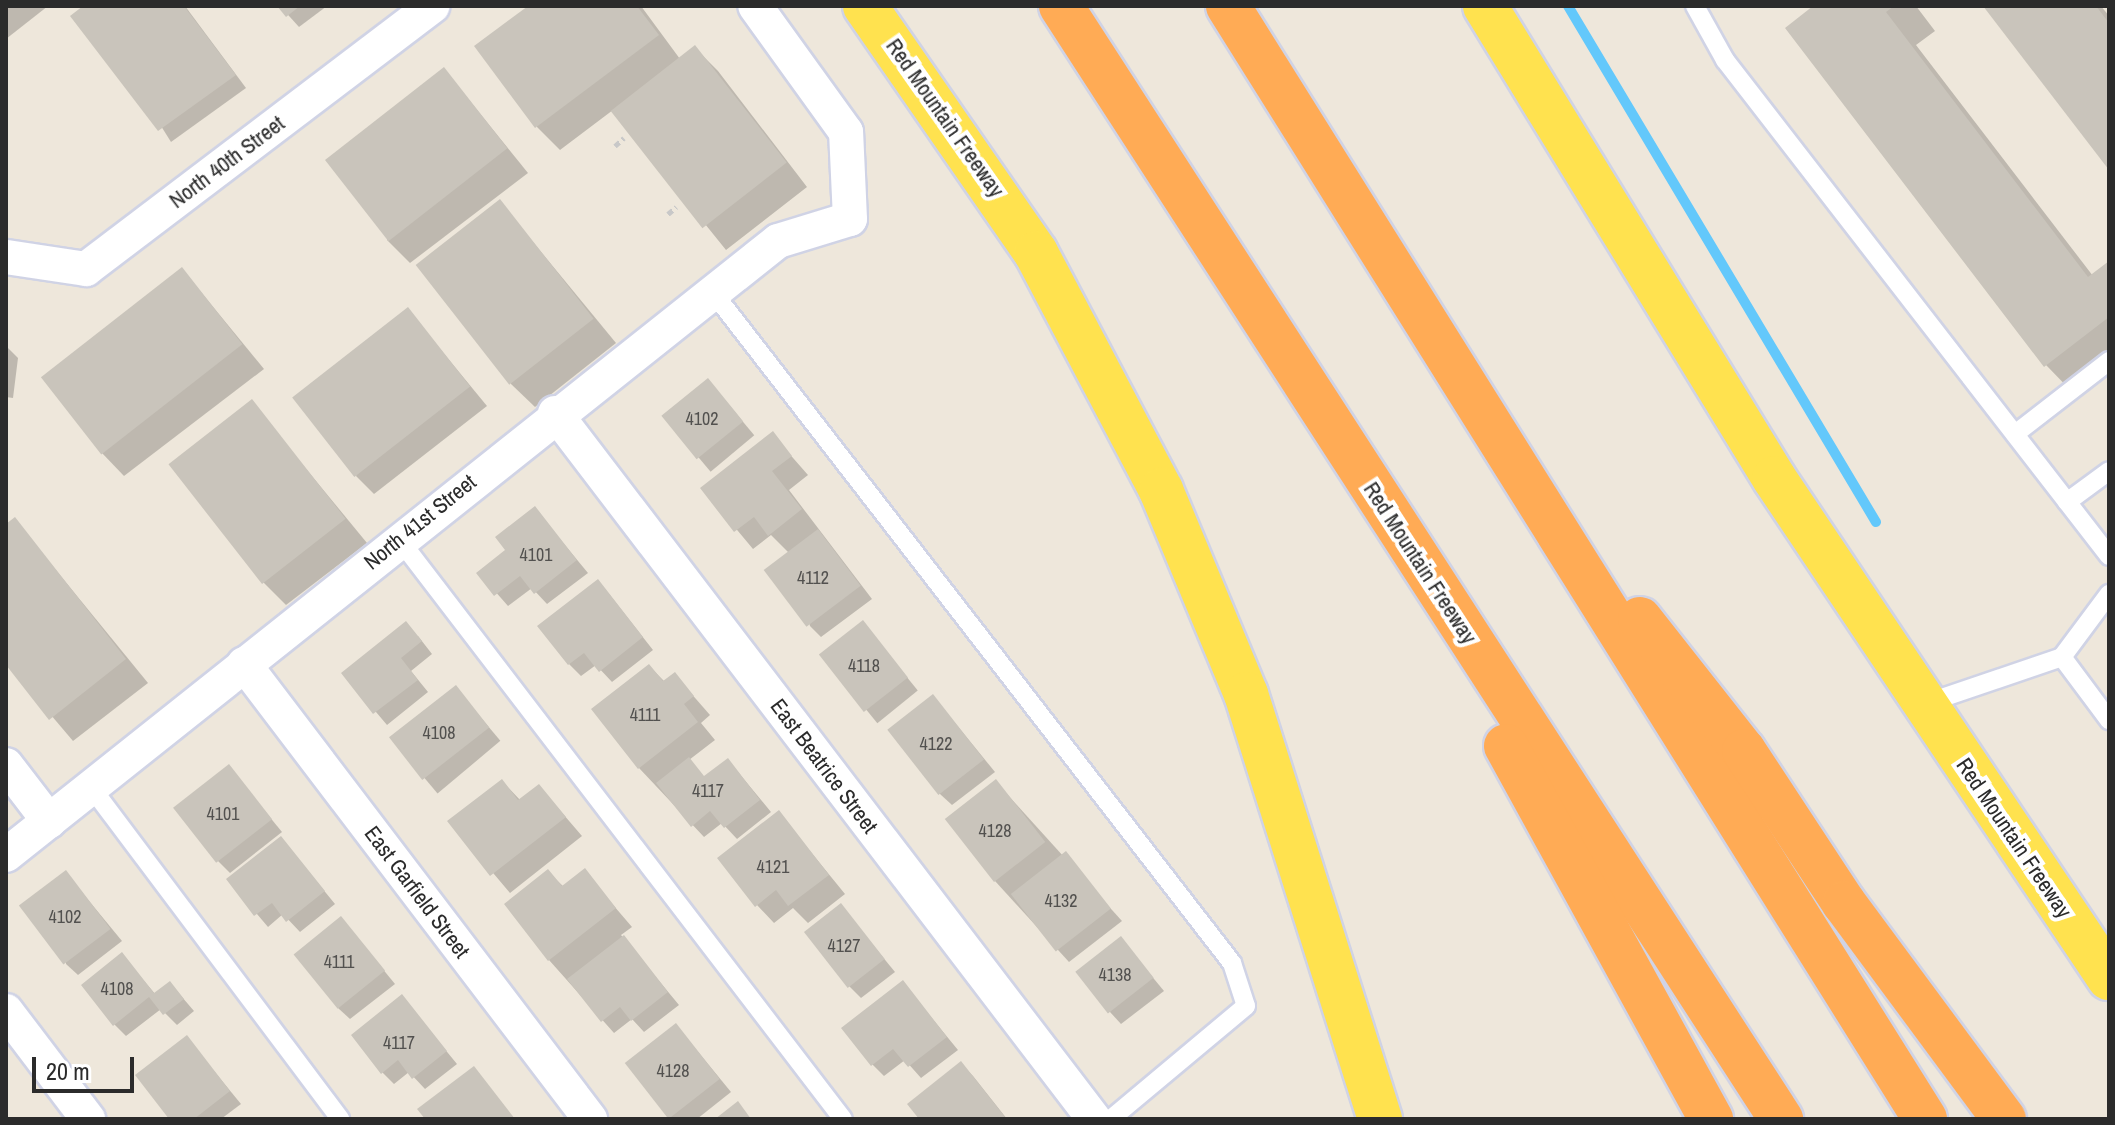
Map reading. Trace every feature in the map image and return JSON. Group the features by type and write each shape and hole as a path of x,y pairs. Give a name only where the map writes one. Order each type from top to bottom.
{"highway":[{"name":"Red Mountain Freeway","path":"1061,6 1283,355 1781,1119"},
{"path":"1228,6 1527,476 1925,1119"},
{"path":"1283,355 1711,1119"},
{"path":"1527,476 1744,751 1918,1008 2004,1119"}],"main road":[{"name":"Red Mountain Freeway","path":"865,6 1008,208 1132,426 1246,694 1380,1119"},
{"name":"Red Mountain Freeway","path":"1485,6 1710,378 2109,978"},
{"path":"1332,968 1349,1119"}],"street":[{"name":"North 40th Street","path":"6,257 86,269 433,6"},
{"name":"North 41st Street","path":"6,855 555,413 778,241 850,219 846,132 755,6"},
{"name":"East Beatrice Street","path":"555,413 1094,1119"},
{"name":"East Garfield Street","path":"244,664 590,1119"},
{"path":"6,765 49,821"},
{"path":"6,1011 88,1119"}],"lane":[{"path":"1695,6 1725,60 2109,556"},
{"path":"712,291 1232,963 1246,1006 1111,1119"},
{"path":"2015,434 2109,361"},
{"path":"2067,502 2109,471"},
{"path":"399,539 843,1119"},
{"path":"1924,704 2062,657 2109,594"},
{"path":"2062,657 2109,720"},
{"path":"91,787 340,1119"}],"path":[{"path":"615,146 624,138"},
{"path":"668,214 676,207"}],"building":[{"path":"83,6 184,6 236,75 158,131 70,16"},
{"path":"277,6 300,6 286,17"},
{"path":"528,6 637,6 659,35 535,128 474,46"},
{"path":"1813,6 1894,6 1886,12 2088,277 2109,261 2109,317 2044,367 1785,28"},
{"path":"1983,6 2096,6 2109,23 2109,170"},
{"path":"695,45 787,162 702,228 611,111"},
{"path":"444,67 507,148 388,241 325,160"},
{"path":"500,199 594,319 509,385 416,265"},
{"path":"182,267 242,344 101,454 41,377"},
{"path":"408,307 470,387 354,477 292,398"},
{"path":"708,378 743,422 697,459 661,416"},
{"path":"252,399 346,519 262,584 168,464"},
{"path":"773,431 792,456 772,471 802,509 768,536 754,517 734,532 700,488"},
{"path":"535,506 577,560 534,594 520,576 494,596 476,573 505,550 495,537"},
{"path":"15,517 126,659 49,720 6,665 6,524"},
{"path":"818,529 861,586 806,627 764,570"},
{"path":"598,579 643,637 599,672 584,653 568,665 537,626"},
{"path":"863,620 908,678 864,712 819,654"},
{"path":"406,621 422,641 401,658 418,680 373,714 341,673"},
{"path":"649,664 663,681 675,672 694,696 684,704 698,722 638,769 591,709"},
{"path":"456,685 489,728 422,780 389,737"},
{"path":"933,694 984,759 938,795 887,730"},
{"path":"689,757 704,776 728,758 760,800 724,828 710,811 691,827 656,783"},
{"path":"229,764 272,819 216,863 173,808"},
{"path":"502,779 518,800 539,784 566,817 490,876 447,821"},
{"path":"996,779 1045,842 994,882 945,819"},
{"path":"779,810 829,875 788,906 776,890 755,907 717,858"},
{"path":"281,836 325,891 286,922 272,903 254,916 226,879"},
{"path":"1066,851 1111,909 1056,952 1011,894"},
{"path":"585,868 616,908 548,961 504,904 548,869 562,886"},
{"path":"66,870 111,929 63,965 19,906"},
{"path":"841,903 885,959 848,988 804,932"},
{"path":"341,916 385,970 338,1009 294,954"},
{"path":"624,935 668,992 631,1021 620,1007 601,1022 567,979"},
{"path":"1121,936 1154,978 1108,1013 1075,972"},
{"path":"122,952 154,993 170,981 184,999 163,1015 149,997 113,1026 81,985"},
{"path":"903,980 947,1037 908,1067 893,1049 871,1066 841,1028"},
{"path":"402,994 447,1051 412,1079 398,1060 381,1074 351,1035"},
{"path":"676,1023 720,1079 668,1119 625,1063"},
{"path":"187,1035 230,1091 194,1119 169,1119 135,1075"},
{"path":"961,1061 1005,1117 919,1119 907,1104"},
{"path":"474,1066 515,1119 425,1119 417,1109"},
{"path":"738,1101 751,1119 715,1119"}],"waterway":[{"path":"1568,6 1876,522"}]}
